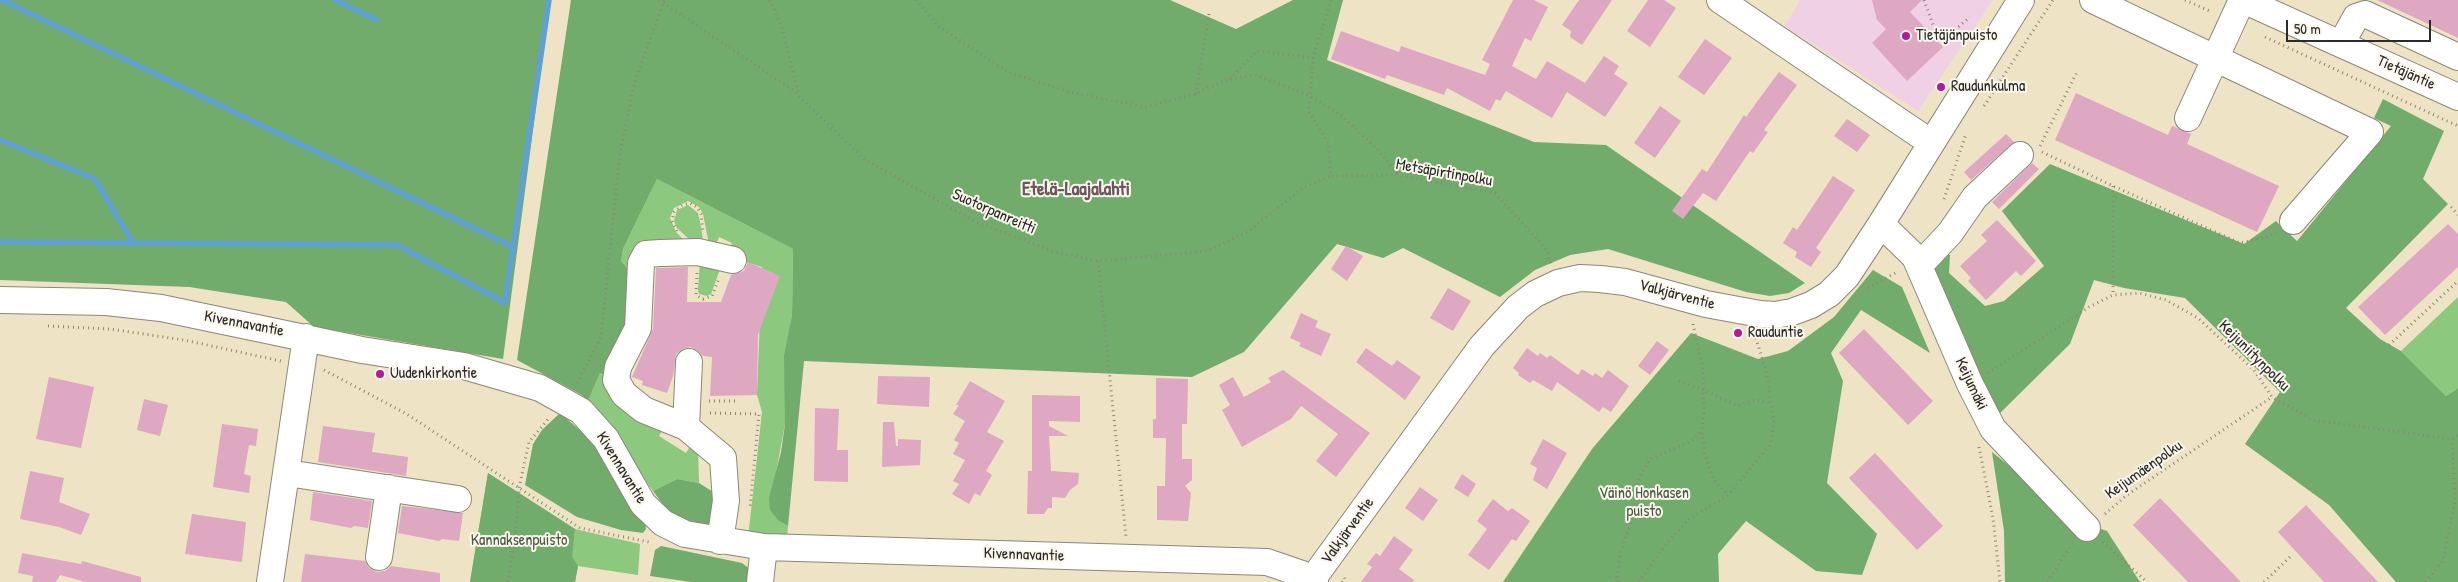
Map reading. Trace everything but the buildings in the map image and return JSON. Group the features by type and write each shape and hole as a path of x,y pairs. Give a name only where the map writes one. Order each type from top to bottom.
{"street":[{"path":"1720,0 1930,142"},
{"name":"Valkjärventie","path":"1313,581 1482,346 1518,307 1535,294 1558,283 1580,278 1600,279 1625,282 1706,304 1760,314 1792,312 1811,305 1828,294 1847,276 2021,0"},
{"path":"2093,0 2370,132 2293,221"},
{"path":"2188,118 2239,7"},
{"name":"Tietäjäntie","path":"2239,7 2341,44 2458,97"},
{"path":"2341,44 2356,17 2366,14 2458,57"},
{"path":"1918,266 1950,233 1975,197 2020,155"},
{"name":"Keijumäki","path":"1881,224 1915,257 1970,384 1993,429 2087,528"},
{"path":"695,420 644,410 624,394 616,380 618,367 638,328 641,263 646,254 698,252 733,260"},
{"name":"Kivennavantie","path":"0,300 125,303 161,308 362,350 469,367 540,388 558,408 581,411 602,434 636,496 651,513 678,531 720,541 764,547 1267,562 1286,567 1313,581"},
{"path":"270,582 306,337"},
{"path":"689,362 695,420 723,458 726,501 720,541"},
{"path":"286,473 458,499"},
{"path":"379,557 389,488"},
{"path":"760,582 764,547"}],"path":[{"path":"770,0 782,28 799,96"},
{"path":"916,0 938,26 1008,72 1066,91 1145,107 1196,94 1205,88 1230,79 1256,75 1310,96 1342,116 1379,151 1398,175"},
{"path":"1330,0 1312,58 1309,112 1328,143 1331,176"},
{"path":"1924,0 1934,27 1943,40 1970,17"},
{"path":"2185,0 2239,7 2458,126"},
{"path":"508,582 516,530 519,488 529,442 584,374 601,337 620,153 634,84 662,1"},
{"name":"Suotorpanreitti","path":"662,1 799,96 864,159 974,220 1052,251 1098,261 1208,251 1249,231 1304,187 1331,176"},
{"path":"1196,94 1208,14"},
{"path":"1230,79 1257,51 1312,58"},
{"path":"2077,72 2038,150 2112,186 2240,243 2271,236 2293,221"},
{"name":"Metsäpirtinpolku","path":"1331,176 1398,175 1495,194 1547,250 1552,266"},
{"path":"2112,186 2113,296"},
{"path":"686,203 693,204 701,214 705,243 698,252 677,231 672,221 674,212 686,203"},
{"path":"2451,207 2458,215"},
{"path":"1098,261 1128,558"},
{"path":"2389,345 2458,281"},
{"name":"Keijuniitynpolku","path":"1970,384 2089,307 2113,296 2139,293 2166,300 2198,318 2254,370 2272,397 2313,420 2452,439"},
{"path":"1640,582 1667,543 1688,520 1728,495 1770,445 1774,420 1761,351 1755,336 1760,314"},
{"path":"1692,320 1703,370 1702,431 1713,479 1728,495"},
{"path":"331,372 337,371"},
{"path":"1679,381 1738,406 1755,400 1770,403"},
{"name":"Keijumäenpolku","path":"2048,582 2062,557 2087,528 2128,495 2272,397"},
{"path":"701,400 736,401"},
{"path":"695,420 759,414 750,508"},
{"path":"1616,582 1621,552 1633,516 1638,480 1650,459 1691,441 1702,431"},
{"path":"2426,582 2443,560 2455,501 2452,439 2458,435"},
{"path":"2087,528 2148,582"},
{"path":"2264,582 2291,556"}],"shaded area":[{"path":"1800,0 1993,0 1918,111 1785,26"}],"green space":[{"path":"0,0 550,0 503,359 314,327 286,302 189,287 0,280"},
{"path":"571,0 1170,0 1236,29 1293,0 1343,0 1327,60 1534,142 1606,145 1805,283 1789,293 1770,296 1746,292 1608,249 1570,255 1535,270 1500,297 1403,248 1383,258 1337,244 1244,352 1192,377 804,361 788,526 779,521 770,510 769,498 781,452 785,424 784,356 792,315 793,249 657,179 623,249 621,261 634,276 634,301 608,378 600,373 588,401 582,395 517,360"},
{"path":"2383,99 2444,131 2423,179 2448,204 2346,308 2380,339 2401,351 2446,396 2458,388 2458,582 2396,582 2329,505 2245,444 2280,392 2185,298 2124,288 2094,280 2070,344 1995,418 1929,271 1940,252 1950,255 1949,273 1985,306 2004,301 2044,266 2002,211 2050,164 2244,244 2276,221 2297,241 2391,126 2374,118"},
{"path":"657,179 793,249 792,315 789,335 785,424 776,472 779,521 788,526 787,539 745,537 749,529 762,412 757,395 762,267 736,259 728,253 732,243 719,237 715,247 709,244 703,214 699,207 688,201 674,208 670,218 676,232 685,241 634,276 621,261 623,249"},
{"path":"688,205 698,213 703,241 693,243 677,228 674,221 677,210"},
{"path":"700,260 723,261 711,294 707,296 699,294 698,290"},
{"name":"Väinö Honkasen puisto","path":"1873,270 1902,287 1930,353 1861,310 1831,353 1843,381 1827,483 1877,534 1862,575 1816,571 1746,521 1718,554 1719,582 1503,582 1592,449 1691,333 1758,359 1788,351 1834,317"},
{"path":"2458,297 2458,388 2446,396 2401,351"},
{"path":"600,373 664,428 659,436 686,453 692,443 698,447 699,483 677,479 653,491 588,401"},
{"path":"560,413 590,439 619,479 645,518 646,529 643,533 621,530 577,517 525,485 533,444 542,430"},
{"path":"1992,452 2077,521 2107,531 2140,582 2005,582 2004,531"},
{"name":"Kannaksenpuisto","path":"488,473 575,529 640,544 638,575 578,566 575,582 470,582"},
{"name":"Kannaksenpuisto","path":"488,473 575,529 572,557 578,566 575,582 470,582"},
{"path":"677,479 699,483 718,495 714,522 705,528 668,511 653,491"},
{"path":"661,546 742,563 751,570 754,582 691,582 650,576 655,550"}],"waterway":[{"path":"2,0 513,247"},
{"path":"335,0 377,20"},
{"path":"0,242 397,245 505,303 549,0"},
{"path":"0,140 95,179 133,243"}],"place":[{"name":"Tietäjänpuisto","path":"1906,36"},
{"name":"Raudunkulma","path":"1941,87"},
{"name":"Rauduntie","path":"1738,333"},
{"name":"Uudenkirkontie","path":"380,374"}],"district":[{"name":"Etelä-Laajalahti","path":"1076,190"}]}
